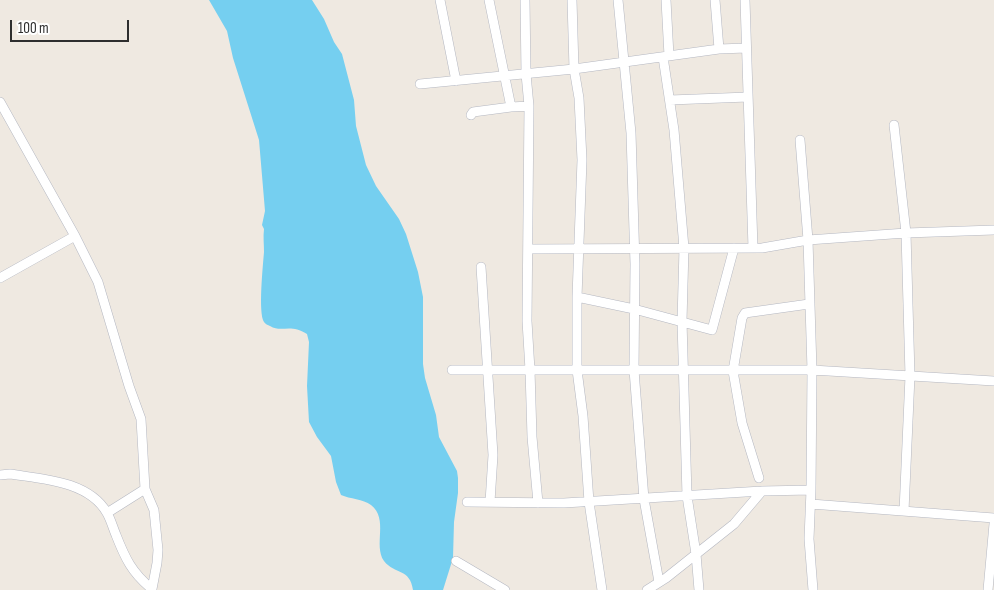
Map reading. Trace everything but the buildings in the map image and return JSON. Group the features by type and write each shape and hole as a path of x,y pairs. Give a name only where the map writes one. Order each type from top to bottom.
{"street":[{"path":"440,0 456,81"},
{"path":"489,0 511,107"},
{"path":"524,0 529,106 527,321 532,436 538,503"},
{"path":"572,0 574,70 579,98 582,160 577,297 577,370 583,416 589,502 602,590"},
{"path":"618,0 631,133 634,370 644,499 659,582"},
{"path":"666,0 666,56 684,248 682,370 687,496 696,554 699,590"},
{"path":"715,0 719,49"},
{"path":"745,0 753,248"},
{"path":"420,84 574,70 719,49 746,48"},
{"path":"670,100 748,97"},
{"path":"0,102 75,236 98,282 129,386 141,419 145,489 154,510 158,550 152,589 141,580 129,565 107,513 93,498 77,488 10,474 0,475"},
{"path":"470,115 473,112 529,106"},
{"path":"894,126 906,233 910,376 904,511"},
{"path":"800,140 808,240 812,370 809,539 813,590"},
{"path":"529,249 762,248 808,240 906,233 994,230"},
{"path":"0,278 75,236"},
{"path":"577,297 634,309 712,330 734,248"},
{"path":"481,267 493,455 490,502"},
{"path":"759,478 742,423 733,370 742,318 744,313 809,304"},
{"path":"452,370 812,370 994,382"},
{"path":"107,513 145,489"},
{"path":"467,502 589,502 762,491 811,490"},
{"path":"647,590 734,524 762,491"},
{"path":"811,504 994,518"},
{"path":"988,590 994,524"},
{"path":"456,561 505,590"}],"water":[{"path":"209,0 312,0 342,54 354,100 356,126 366,165 376,186 399,219 406,234 418,272 423,297 423,364 425,378 436,415 439,437 457,471 458,493 454,522 453,558 443,590 413,590 409,578 384,561 380,547 379,517 376,511 368,503 341,495 336,482 331,456 309,422 307,386 309,342 307,334 291,328 274,328 264,322 262,317 264,229 262,225 265,211 259,140 233,58 227,31"}]}
